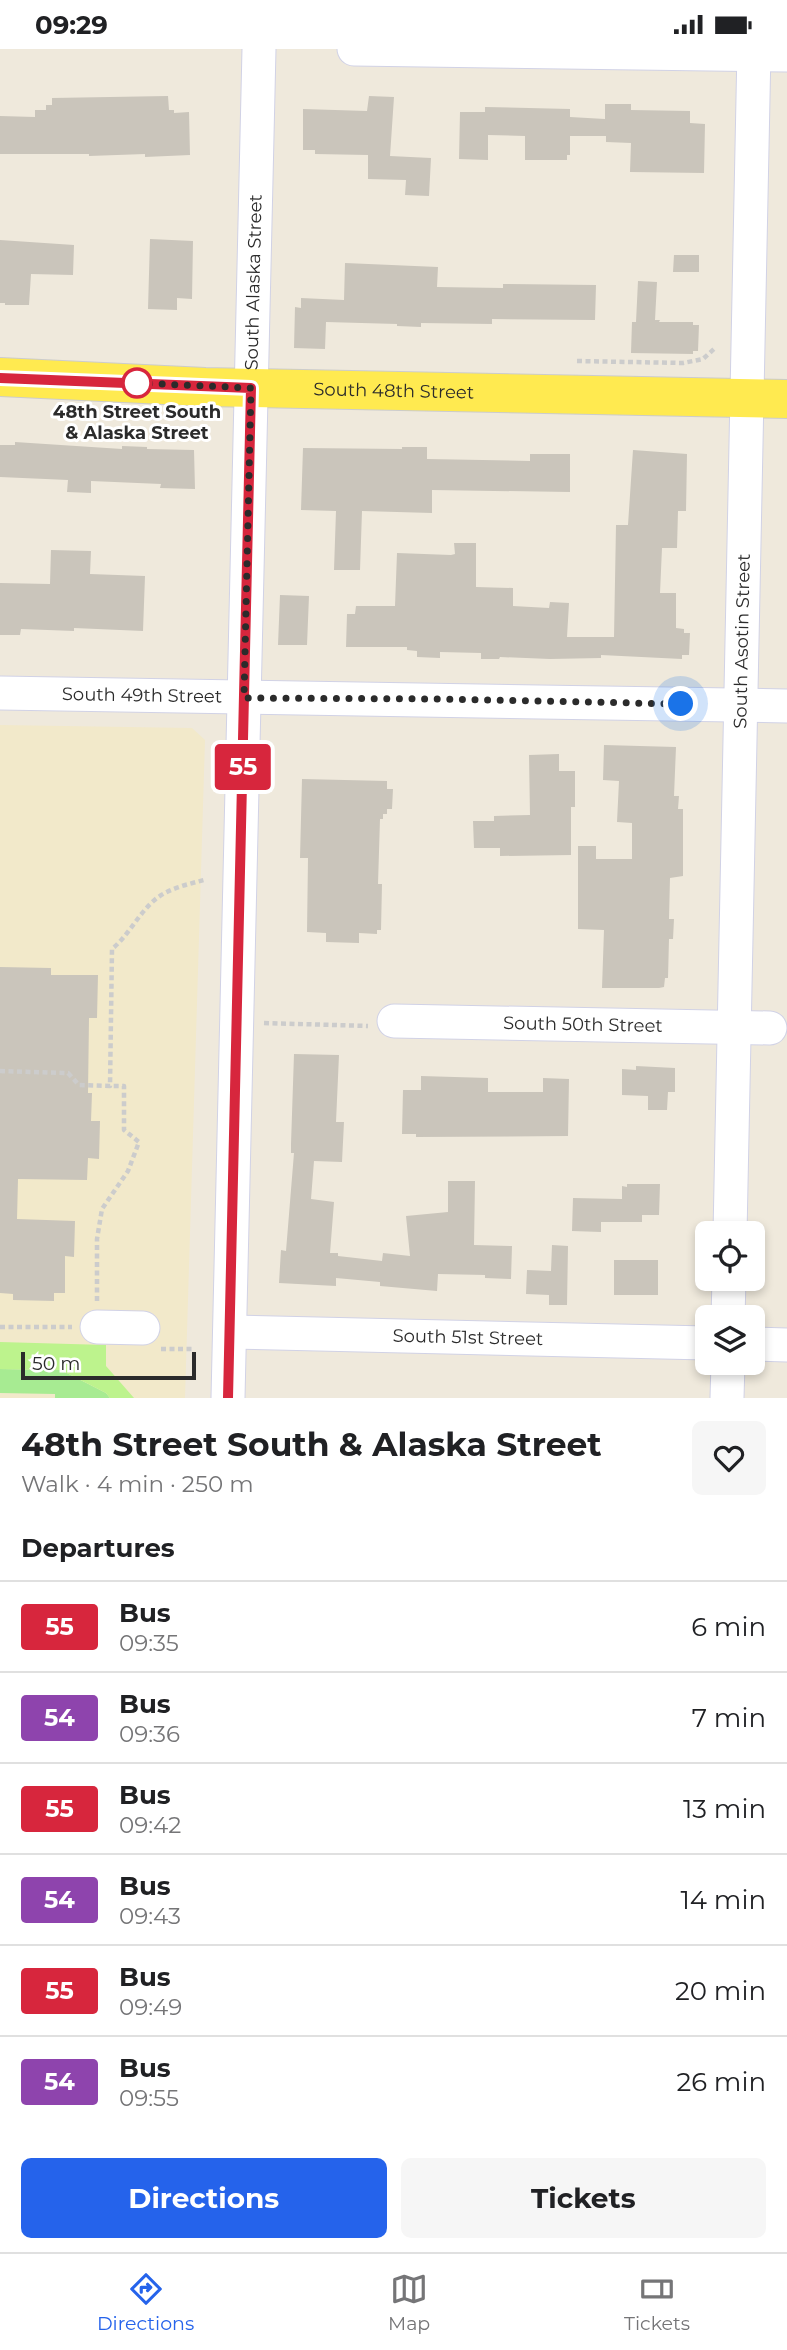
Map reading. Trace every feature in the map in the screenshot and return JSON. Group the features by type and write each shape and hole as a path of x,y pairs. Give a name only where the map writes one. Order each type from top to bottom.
{"main road":[{"name":"South 48th Street","path":"0,377 251,388 787,399"}],"street":[{"name":"South Alaska Street","path":"228,1398 259,49"},
{"path":"354,49 754,52 787,55"},
{"name":"South Asotin Street","path":"730,1221 754,52"},
{"name":"South 49th Street","path":"0,693 787,706"},
{"name":"South 50th Street","path":"394,1021 770,1028"},
{"path":"97,1327 143,1328"},
{"name":"South 51st Street","path":"230,1332 695,1343"},
{"path":"765,1344 787,1345"},
{"path":"727,1398 728,1375"}],"path":[{"path":"577,361 683,363 703,359 715,349"},
{"path":"110,1086 112,949 124,939 157,898 179,887 204,880"},
{"path":"264,1023 385,1027 394,1021"},
{"path":"0,1071 68,1073 79,1085 124,1086 124,1130 139,1142 128,1171 102,1209 97,1239 97,1327 0,1327"}],"shaded area":[{"path":"0,725 192,728 205,740 185,1398 0,1398"}],"green space":[{"path":"0,1342 106,1345 106,1366 134,1398 110,1398 106,1393 61,1370 0,1369"},
{"path":"0,1369 61,1370 106,1393 110,1398 55,1398 55,1394 0,1393"}],"building":[{"path":"168,96 169,110 174,110 174,113 189,112 190,155 145,157 145,154 0,154 0,116 35,117 35,110 46,110 46,105 52,105 52,98"},
{"path":"369,96 394,97 390,156 431,158 429,196 405,195 406,180 368,179 368,155 315,154 315,150 303,150 303,109 367,111"},
{"path":"605,104 631,104 631,110 690,111 690,123 705,124 704,173 630,172 631,143 606,142 606,136 570,136 570,155 567,155 567,160 525,160 525,136 488,135 488,160 459,159 460,112 485,112 485,107 570,109 570,117 605,119"},
{"path":"150,239 193,241 192,299 177,298 177,310 148,309"},
{"path":"0,240 74,245 73,275 31,274 29,305 0,303"},
{"path":"674,255 699,255 699,272 673,272"},
{"path":"345,263 438,267 437,287 503,288 503,284 596,285 595,320 492,319 492,324 421,323 421,327 326,322 325,349 294,348 295,307 301,308 301,298 344,300"},
{"path":"638,281 657,282 655,320 693,322 693,325 699,325 698,351 693,351 693,354 631,353"},
{"path":"15,442 122,449 122,446 194,450 195,489 160,488 161,484 91,481 91,493 67,492 68,480 0,477 0,445 15,445"},
{"path":"427,447 427,459 530,461 530,454 570,454 570,492 432,490 432,513 362,511 360,570 334,570 336,511 301,510 303,448"},
{"path":"633,450 687,454 686,511 678,511 677,548 662,548 660,593 676,593 676,628 690,633 689,655 682,655 682,659 601,655 601,658 481,659 481,653 440,652 440,658 417,657 417,651 407,650 407,647 346,647 347,614 355,614 356,606 395,606 397,553 451,555 455,554 454,543 476,543 476,587 513,588 513,606 549,608 550,602 569,603 567,637 614,637 616,525 628,525"},
{"path":"51,550 91,551 90,574 145,576 143,631 21,629 20,635 0,635 0,583 50,584"},
{"path":"280,595 309,596 307,645 278,645"},
{"path":"604,745 676,747 674,796 679,796 678,809 683,809 683,876 670,878 669,919 674,919 673,939 669,939 668,978 665,978 664,987 602,988 604,930 578,929 578,846 596,846 596,859 632,859 632,823 617,822 619,781 603,780"},
{"path":"559,754 559,771 575,771 575,807 571,807 571,855 500,856 500,848 474,848 473,821 494,821 494,816 530,815 529,755"},
{"path":"302,779 387,781 387,789 393,789 392,809 387,809 387,814 383,814 383,819 380,819 378,884 382,884 381,930 377,930 377,934 359,933 359,943 326,942 326,933 307,932 308,858 300,858"},
{"path":"0,967 51,968 51,975 98,975 97,1018 89,1018 88,1093 92,1093 91,1121 100,1121 99,1159 88,1158 87,1180 18,1179 17,1219 75,1221 74,1257 65,1256 65,1293 54,1293 54,1301 13,1300 13,1294 0,1293"},
{"path":"294,1054 339,1055 336,1122 344,1122 342,1162 314,1161 311,1199 334,1202 330,1253 382,1261 383,1253 410,1256 406,1216 448,1212 448,1181 475,1181 474,1245 512,1246 511,1279 485,1278 485,1275 438,1274 437,1291 380,1286 380,1282 336,1278 336,1286 279,1283 281,1250 286,1251 294,1153 291,1153 291,1144"},
{"path":"636,1066 675,1068 675,1092 668,1092 667,1110 648,1110 648,1096 622,1095 622,1069 636,1070"},
{"path":"421,1076 488,1078 488,1092 543,1092 543,1078 569,1079 568,1136 416,1137 416,1134 402,1134 403,1090 421,1090"},
{"path":"627,1184 660,1184 659,1215 642,1215 642,1222 601,1222 601,1232 572,1231 573,1198 622,1199 622,1186 627,1187"},
{"path":"552,1245 568,1246 567,1305 549,1305 549,1295 526,1294 527,1270 551,1271"},
{"path":"614,1260 658,1260 658,1295 614,1295"}],"bus line":[{"name":"55","path":"0,378 251,388 228,1398"}],"place":[{"name":"48th Street South & Alaska Street","path":"137,383"}],"route":[{"path":"137,383 251,388 244,698 681,704"}]}
